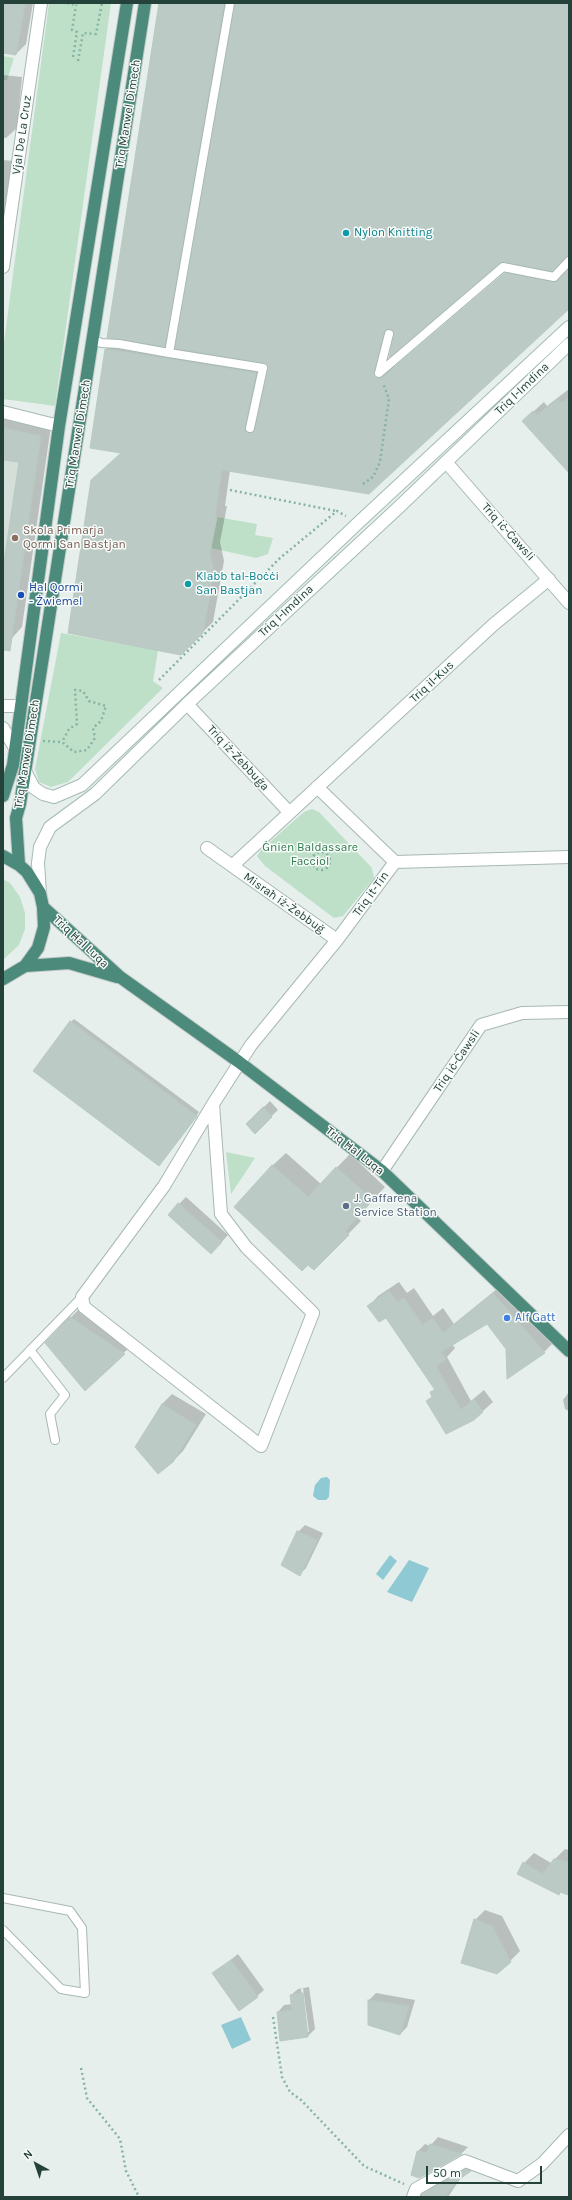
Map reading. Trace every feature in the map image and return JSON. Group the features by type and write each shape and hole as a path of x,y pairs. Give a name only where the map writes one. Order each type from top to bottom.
{"highway":[{"name":"Triq Manwel Dimech","path":"3,796 13,765 59,426 127,3"},
{"name":"Triq Manwel Dimech","path":"19,865 16,818 25,771 145,3"},
{"path":"3,856 19,865 27,872 40,893 43,907 44,927 38,948 25,966 3,979"},
{"name":"Triq Ħal Luqa","path":"43,907 120,978 239,1062 382,1171 569,1351"},
{"name":"Triq Ħal Luqa","path":"25,966 69,963 120,978"}],"street":[{"name":"Vjal De La Cruz","path":"3,267 4,251 41,3"},
{"name":"Triq l-Imdina","path":"25,771 34,788 43,794 54,797 82,785 358,523 569,327"},
{"name":"Triq l-Imdina","path":"40,893 38,864 40,847 50,827 95,794 187,704 446,462 569,344"},
{"path":"3,412 59,426"},
{"name":"Triq iċ-Ċawsli","path":"446,462 569,603"},
{"name":"Triq il-Kus","path":"317,787 493,625 549,579"},
{"name":"Triq iż-Żebbuġa","path":"187,704 289,812"},
{"path":"3,706 21,706"},
{"path":"3,728 15,748"},
{"path":"3,773 13,765"},
{"path":"317,787 395,862"},
{"name":"Misraħ iż-Żebbuġ","path":"232,866 317,787"},
{"name":"Misraħ iż-Żebbuġ","path":"207,848 337,940"},
{"name":"Triq it-Tin","path":"82,1297 164,1186 239,1062 337,940 395,862 569,857"},
{"name":"Triq iċ-Ċawsli","path":"382,1171 481,1025 522,1013 569,1012"},
{"path":"82,1297 84,1307 261,1446 313,1313 246,1247 221,1214 213,1104"},
{"path":"414,2193 465,2161 518,2181 542,2164 569,2135"}],"lane":[{"path":"169,354 230,3"},
{"path":"379,373 503,267 554,277 569,261"},
{"path":"379,373 389,334"},
{"path":"93,339 102,343 119,344 169,354 263,368 250,428"},
{"path":"3,1378 82,1297"},
{"path":"30,1350 65,1394 50,1414 55,1440"},
{"path":"3,1898 70,1911 82,1928 85,1993 61,1989 3,1930"}],"path":[{"path":"67,3 76,4 72,30 77,32 73,57"},
{"path":"78,61 83,33 96,34 102,3"},
{"path":"363,484 373,477 381,454 389,399 379,373"},
{"path":"230,490 337,511 358,523"},
{"path":"159,680 280,558 337,511"},
{"path":"30,739 62,742 74,752 87,750 95,738 93,728 101,721 106,706 89,701 83,691 75,690 77,724 69,728 62,742"},
{"path":"321,852 329,856 330,860 327,868 321,870 315,868 312,862 314,855 321,852"},
{"path":"273,2017 282,2076 290,2092 301,2100 364,2166 414,2193"},
{"path":"81,2068 87,2098 120,2139 126,2171 139,2197"}],"shaded area":[{"name":"Skola Primarja Qormi San Bastjan","path":"3,428 41,436 12,639 3,642"}],"green space":[{"path":"49,3 111,3 55,406 3,399 3,350"},
{"path":"3,56 14,58 7,80 3,80"},
{"path":"217,517 257,524 255,535 273,538 268,554 256,558 211,548"},
{"path":"61,633 158,650 153,681 163,688 68,782 51,787 39,782 35,769"},
{"name":"Ġnien Baldassare Facciol","path":"312,809 319,812 372,868 374,878 343,916 334,918 265,866 257,856 262,849 304,812"},
{"path":"3,879 10,883 20,897 25,913 25,929 19,945 3,960"},
{"path":"226,1152 255,1158 231,1194"}],"water":[{"path":"327,1477 330,1480 329,1497 326,1500 318,1500 313,1496 315,1485 321,1478"},
{"path":"390,1555 397,1561 383,1580 376,1574"},
{"path":"409,1560 429,1568 412,1602 387,1592"},
{"path":"241,2017 251,2040 232,2049 221,2025"}],"building":[{"path":"3,3 25,3 16,55 3,53"},
{"path":"159,3 224,3 165,347 107,338"},
{"name":"Nylon Knitting","path":"235,3 569,3 569,256 552,271 504,262 500,263 389,358 394,333 391,329 385,330 374,375 378,378 383,377 505,273 555,282 569,269 569,309 369,494 222,470 215,516 217,517 210,553 214,572 203,633 181,655 68,633 91,480 121,453 90,448 105,349 256,373 245,427 246,432 249,433 255,429 268,369 267,364 175,348"},
{"path":"569,398 569,473 522,421 533,411 537,415 558,399 561,403"},
{"name":"Skola Primarja Qormi San Bastjan","path":"3,428 41,436 10,651 3,650 3,569 19,462 3,460"},
{"path":"70,1021 197,1116 159,1166 33,1071"},
{"path":"263,1107 272,1117 255,1134 246,1124"},
{"path":"272,1165 308,1197 336,1167 373,1200 345,1231 349,1235 314,1270 308,1265 302,1271 234,1207"},
{"path":"178,1203 222,1242 211,1254 168,1215"},
{"path":"389,1291 397,1302 404,1298 423,1325 433,1318 443,1333 493,1293 545,1353 507,1379 506,1349 487,1324 441,1352 446,1359 436,1366 461,1410 474,1399 483,1412 474,1420 446,1434 426,1401 432,1397 430,1392 435,1390 386,1318 379,1322 367,1306"},
{"path":"70,1317 125,1354 85,1391 45,1343"},
{"path":"162,1404 196,1425 173,1462 158,1474 135,1447"},
{"path":"297,1531 317,1540 300,1576 281,1565"},
{"path":"554,1859 569,1862 569,1895 560,1892 559,1895 517,1874 523,1862 542,1874"},
{"path":"474,1919 492,1926 511,1962 497,1974 461,1963"},
{"path":"231,1960 258,1997 239,2011 212,1973"},
{"path":"303,1993 308,2037 280,2041 277,2012 292,2010 290,1995"},
{"path":"368,2000 409,2006 400,2035 368,2025"},
{"path":"430,2144 462,2154 419,2178 411,2175 417,2151 427,2153"},
{"path":"466,2169 471,2171 457,2181 445,2197 421,2197 422,2194"}],"place":[{"name":"Nylon Knitting","path":"346,233"},
{"name":"Skola Primarja Qormi San Bastjan","path":"15,538"},
{"name":"Klabb tal-Boċċi San Bastjan","path":"188,584"},
{"name":"Ħal Qormi - Żwiemel","path":"21,595"},
{"name":"J. Gaffarena Service Station","path":"346,1206"},
{"name":"Alf Gatt","path":"507,1318"}]}
